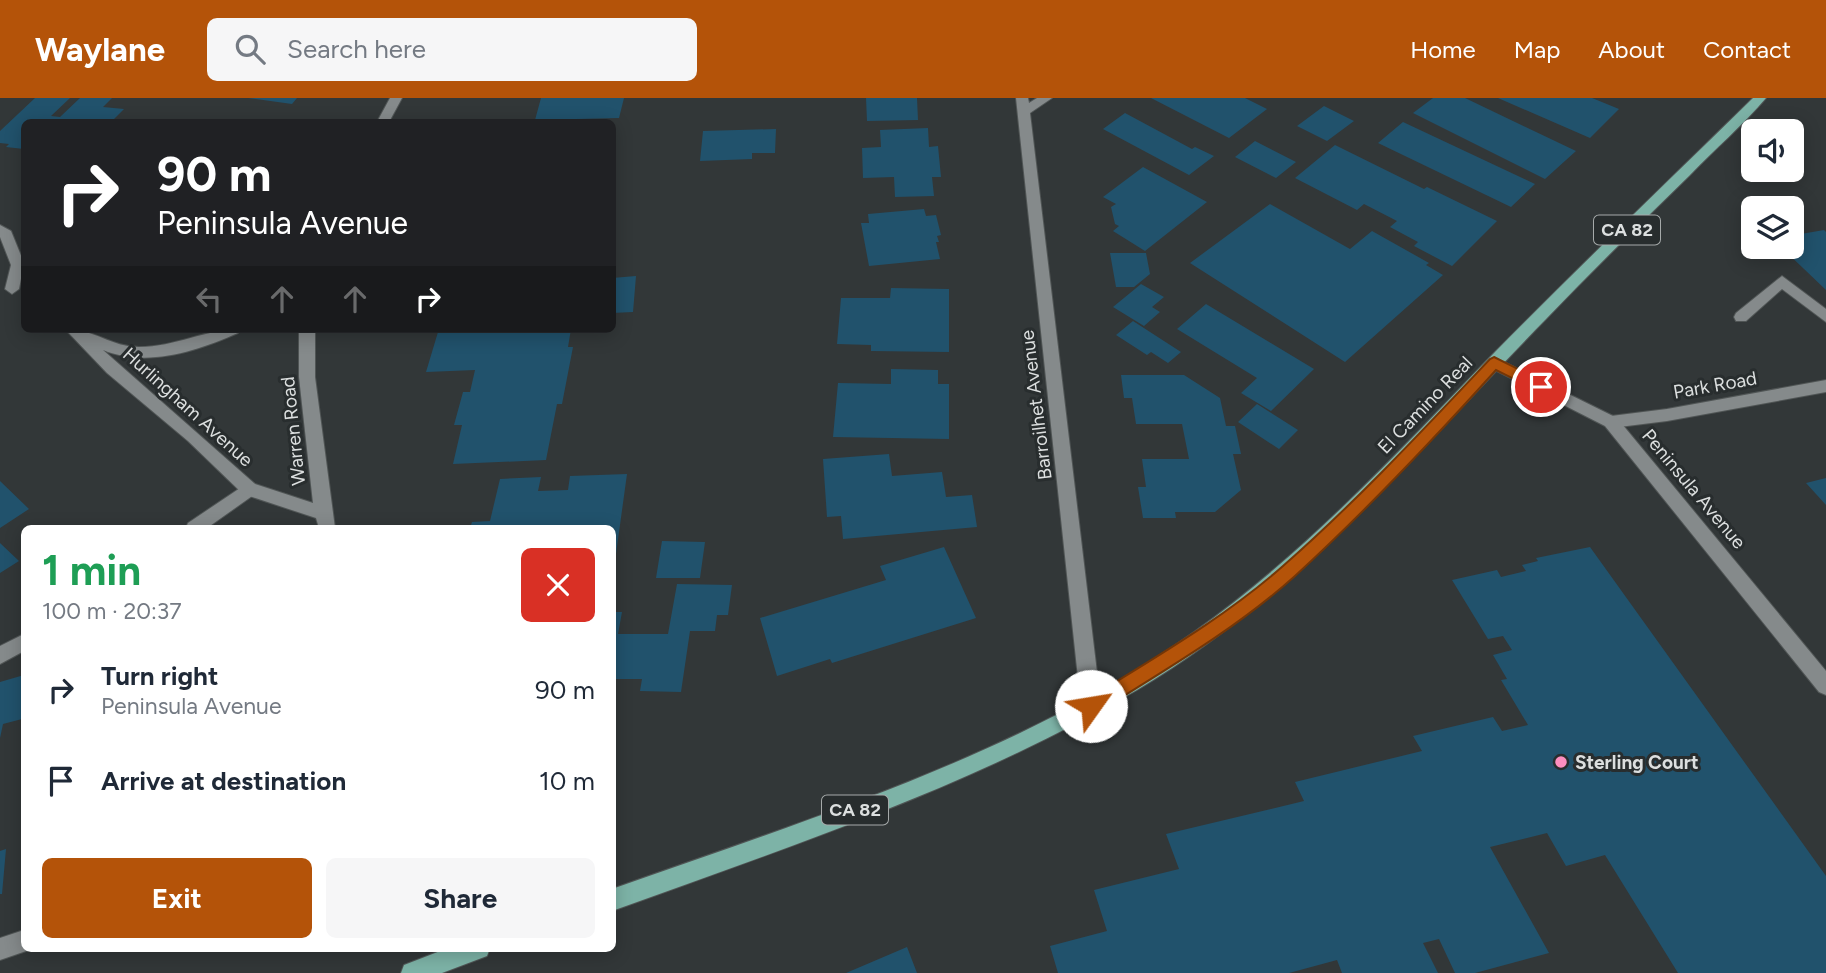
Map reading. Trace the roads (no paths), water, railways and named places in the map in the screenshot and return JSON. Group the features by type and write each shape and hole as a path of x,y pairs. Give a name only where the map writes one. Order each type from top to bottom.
{"main road":[{"name":"El Camino Real","path":"1091,706 1198,640 1288,572 1419,445 1494,363 1760,98"},
{"name":"CA 82","path":"616,899 835,818 969,764 1091,706"},
{"path":"412,973 468,952"}],"street":[{"path":"385,119 396,98"},
{"path":"1023,105 1046,98"},
{"name":"Barroilhet Avenue","path":"1023,105 1091,706"},
{"path":"0,230 6,234 18,265 12,293"},
{"path":"1741,317 1783,281 1826,317"},
{"name":"Hurlingham Avenue","path":"77,333 113,369 249,489 325,521"},
{"name":"Hurlingham Avenue","path":"81,333 125,352 169,349 224,333"},
{"name":"Warren Road","path":"307,333 307,377 325,521"},
{"name":"Peninsula Avenue","path":"1494,363 1611,422 1826,686"},
{"name":"Park Road","path":"1611,422 1667,415 1826,386"},
{"path":"198,525 249,489"},
{"path":"0,656 21,644"},
{"path":"0,949 21,942"}],"place":[{"name":"Sterling Court","path":"1561,762"}]}
